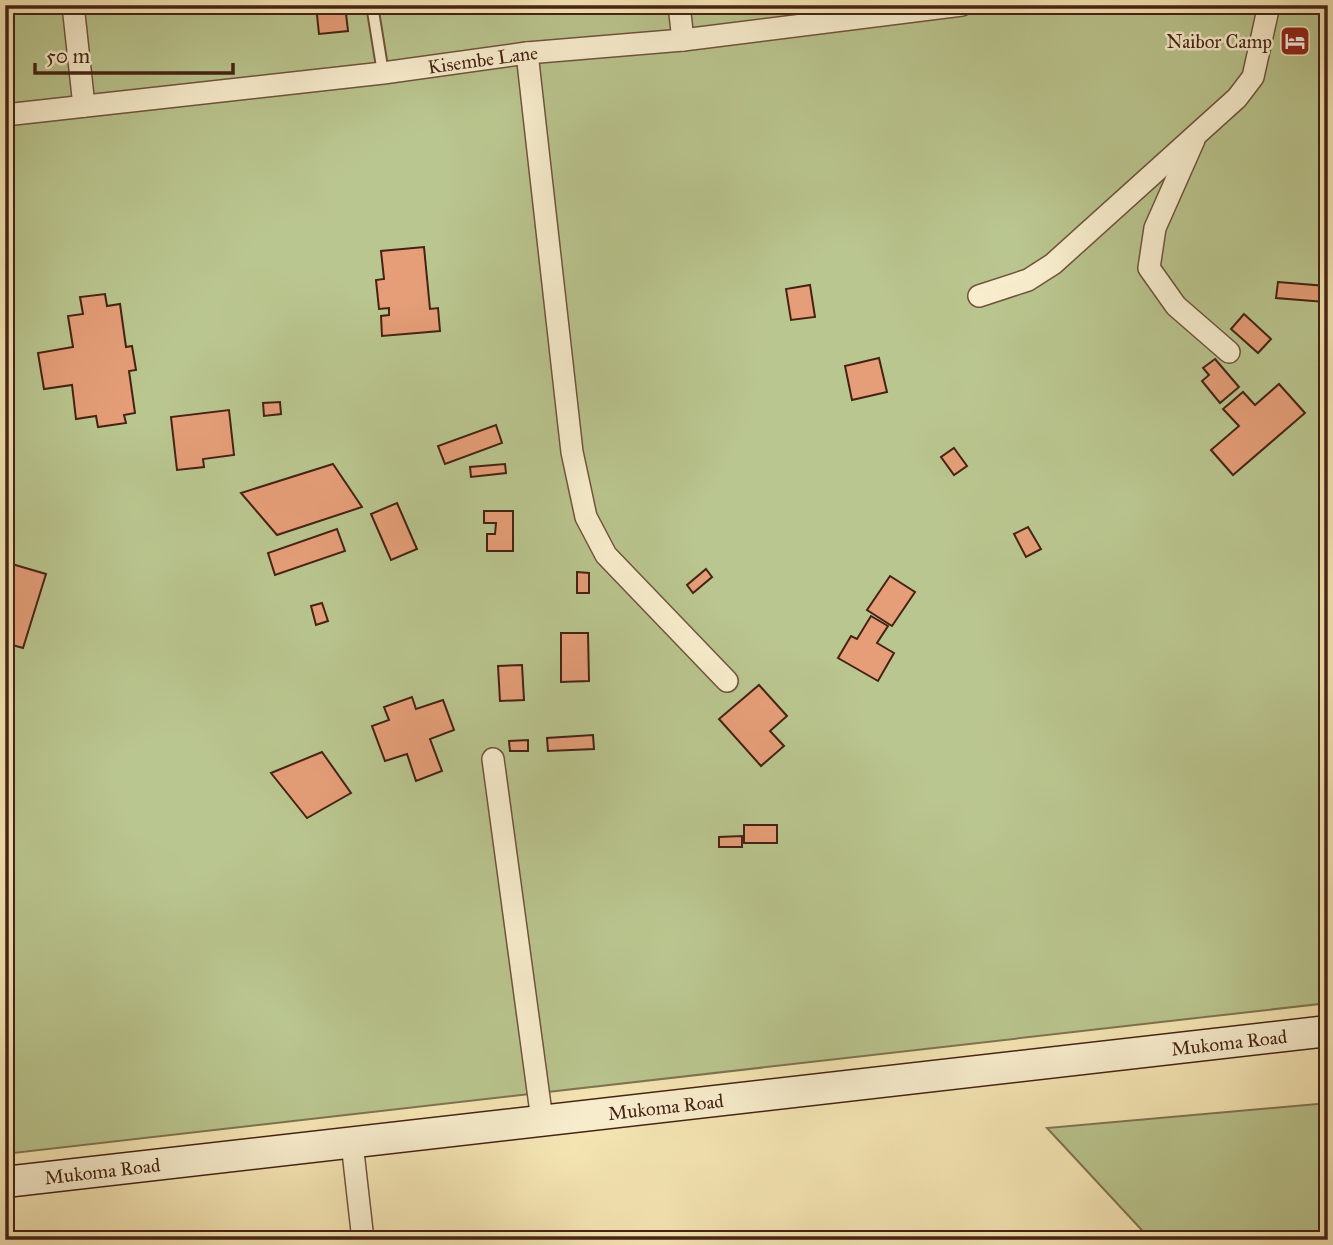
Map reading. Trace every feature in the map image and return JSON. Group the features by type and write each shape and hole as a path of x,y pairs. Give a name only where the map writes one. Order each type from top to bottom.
{"street":[{"path":"73,5 84,106"},
{"path":"679,5 683,40"},
{"name":"Kisembe Lane","path":"5,115 383,73 527,53 683,40 962,5"},
{"path":"979,296 1028,280 1053,264 1237,98 1253,77 1269,5"},
{"path":"527,53 572,452 586,517 606,555 727,681"},
{"path":"1196,135 1154,228 1149,268 1176,306 1229,352"},
{"path":"493,759 542,1120"},
{"name":"Mukoma Road","path":"5,1182 1328,1031"},
{"path":"352,1143 363,1240"}],"lane":[{"path":"372,5 383,73"}],"green space":[{"path":"5,5 1328,5 1328,1003 5,1154"},
{"path":"1328,1103 1328,1240 1151,1240 1047,1128"}],"building":[{"path":"316,5 345,5 348,31 319,34"},
{"path":"424,247 430,309 438,308 440,331 382,336 381,316 389,315 389,308 379,309 376,280 384,279 381,251"},
{"path":"1278,282 1326,286 1325,302 1276,298"},
{"path":"810,285 815,317 791,320 786,289"},
{"path":"105,294 107,306 120,304 126,347 132,346 136,370 129,371 135,413 124,415 126,423 98,427 96,416 76,419 72,385 44,389 38,353 73,347 68,316 83,314 80,297"},
{"path":"1244,314 1271,339 1258,353 1231,329"},
{"path":"1322,344 1328,345 1328,362 1319,360"},
{"path":"879,358 887,392 852,400 845,366"},
{"path":"1215,359 1239,387 1220,403 1202,381 1209,375 1203,368"},
{"path":"1279,384 1305,413 1233,475 1211,450 1239,426 1223,409 1243,392 1255,405"},
{"path":"280,402 281,414 264,416 263,403"},
{"path":"229,410 234,455 203,459 204,467 177,470 171,417"},
{"path":"496,425 502,443 445,464 438,446"},
{"path":"954,448 967,466 954,475 941,457"},
{"path":"333,464 362,507 277,535 241,493"},
{"path":"505,464 506,473 471,477 470,467"},
{"path":"397,503 417,549 391,560 371,514"},
{"path":"484,511 513,511 513,551 487,551 487,534 495,534 496,523 484,523"},
{"path":"1028,527 1041,549 1026,557 1014,534"},
{"path":"337,529 345,551 275,575 268,553"},
{"path":"5,562 46,574 23,648 5,643"},
{"path":"706,569 712,577 693,593 687,585"},
{"path":"577,572 589,573 589,593 577,593"},
{"path":"890,576 915,592 892,626 867,610"},
{"path":"322,603 328,621 316,625 311,606"},
{"path":"871,616 888,626 877,643 894,653 878,681 838,658 851,636 857,639"},
{"path":"561,633 588,633 589,681 561,682"},
{"path":"522,665 524,700 500,701 498,666"},
{"path":"759,685 787,716 770,731 784,746 761,766 719,719"},
{"path":"412,697 416,709 443,700 454,730 430,739 442,771 416,781 407,754 385,761 372,726 389,720 384,707"},
{"path":"593,735 594,749 548,751 547,738"},
{"path":"528,740 528,751 510,751 509,741"},
{"path":"322,752 351,793 307,818 271,773"},
{"path":"744,825 777,825 777,843 744,843"},
{"path":"742,836 742,847 719,847 719,837"}],"place":[{"name":"Naibor Camp","path":"1295,41"}]}
